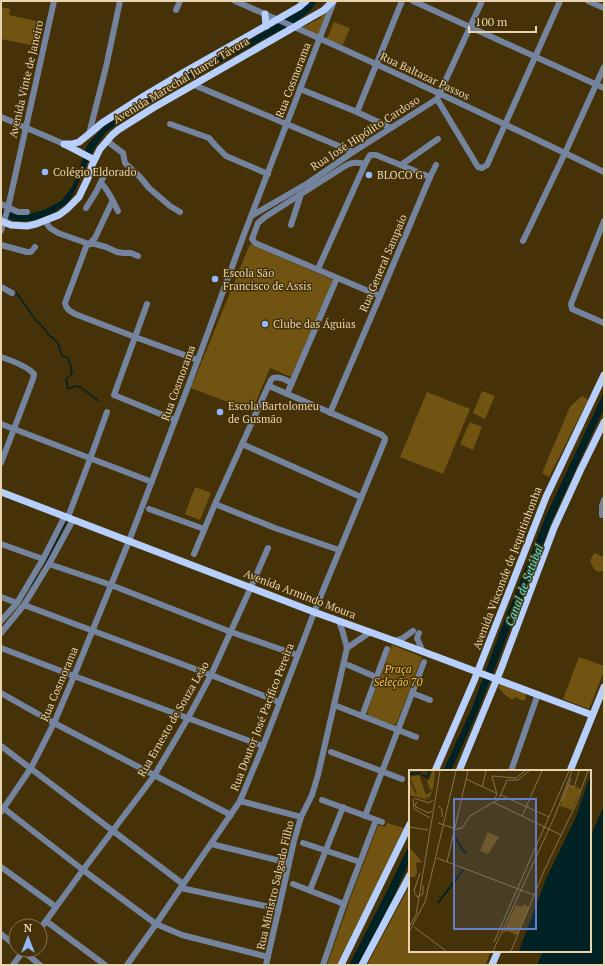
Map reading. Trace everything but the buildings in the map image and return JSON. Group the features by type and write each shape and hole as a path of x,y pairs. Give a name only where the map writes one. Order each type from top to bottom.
{"main road":[{"name":"Avenida Marechal Juarez Távora","path":"64,144 75,143 82,140 102,123 186,71 279,20 306,1"},
{"name":"Avenida Marechal Juarez Távora","path":"3,222 26,226 45,221 59,215 79,197 83,189 90,157 100,150 118,130 153,108 324,10 334,1"},
{"path":"265,14 266,26"},
{"path":"64,144 90,157"},
{"name":"Avenida Visconde de Jequitinhonha","path":"434,770 481,674 546,497 604,376"},
{"path":"459,770 554,528 604,422"},
{"name":"Avenida Armindo Moura","path":"1,492 314,612 592,715"},
{"path":"570,770 604,687"},
{"path":"340,965 409,826"},
{"path":"362,965 409,877"},
{"path":"492,965 498,952"}],"street":[{"name":"Avenida Vinte de Janeiro","path":"1,231 8,209 54,1"},
{"path":"89,134 106,68 120,1"},
{"path":"176,10 180,1"},
{"name":"Rua Baltazar Passos","path":"235,1 376,64 439,96 505,124 604,172"},
{"name":"Rua Cosmorama","path":"2,809 30,768 54,723 74,676 176,420 252,215 334,1"},
{"path":"357,112 402,1"},
{"path":"413,1 498,38 535,57 604,88"},
{"path":"482,1 439,96 475,163 480,168 487,165 560,1"},
{"path":"588,1 604,8"},
{"path":"523,241 604,67"},
{"path":"194,85 354,152"},
{"path":"300,89 357,112 391,128"},
{"name":"Rua José Hipólito Cardoso","path":"252,215 308,183 439,96"},
{"path":"94,115 102,123"},
{"path":"1,117 64,144"},
{"path":"170,124 209,138 226,156 268,174"},
{"path":"401,165 438,139"},
{"path":"107,141 122,153 125,163 149,188 170,206 180,212"},
{"path":"318,269 369,157 373,154 430,177"},
{"path":"365,164 357,162 350,163 262,219 258,223 252,237 255,243 380,296"},
{"name":"Rua General Sampaio","path":"330,413 436,165"},
{"path":"86,208 104,176"},
{"path":"101,183 110,194 112,202 118,211"},
{"path":"291,225 301,194"},
{"path":"112,202 95,238 82,255 66,303 68,310 75,314 198,360"},
{"path":"1,204 8,209 18,212 27,212"},
{"path":"45,221 54,231 89,244 95,244 117,252 131,253 138,256"},
{"path":"604,221 571,304 572,309 604,323"},
{"path":"1,245 27,252 31,252 35,247"},
{"path":"287,394 337,278"},
{"path":"1,287 12,293"},
{"path":"147,304 114,395 176,420"},
{"path":"1,357 24,367 34,374 1,463"},
{"path":"194,554 215,504 273,378 276,377 292,383"},
{"path":"269,386 382,435 385,440 314,612"},
{"path":"1,633 24,606 49,564 69,518 107,412"},
{"path":"1,424 152,482"},
{"path":"242,444 362,497"},
{"path":"602,515 604,500"},
{"path":"215,504 275,528 339,550"},
{"path":"149,509 204,529"},
{"path":"1,621 17,603 69,518"},
{"path":"1,544 43,559"},
{"name":"Rua Ernesto de Souza Leão","path":"48,918 154,776 211,675 268,548"},
{"path":"49,564 110,585 231,632 297,655"},
{"path":"1,597 17,603"},
{"path":"24,606 92,630 279,702"},
{"name":"Rua Doutor José Pacífico Pereira","path":"127,965 240,801 263,746 314,612"},
{"name":"Rua Ministro Salgado Filho","path":"266,965 301,816 312,795 318,775 347,648 339,621"},
{"path":"347,648 371,632"},
{"path":"394,641 403,638 411,632 418,636 423,652"},
{"path":"1,648 263,746"},
{"path":"362,716 387,649"},
{"path":"365,816 424,662"},
{"path":"348,665 376,677"},
{"path":"1,693 54,723 231,816"},
{"path":"412,693 430,700"},
{"path":"511,770 538,694"},
{"path":"334,705 416,737"},
{"path":"1,746 182,886 279,909"},
{"path":"331,752 402,780"},
{"path":"322,800 379,821 360,862 323,965"},
{"path":"240,801 301,816"},
{"path":"310,890 343,807"},
{"path":"2,809 156,924 182,935 268,957"},
{"path":"303,843 360,862"},
{"path":"211,844 289,863"},
{"path":"1,867 56,907"},
{"path":"293,884 344,904"},
{"path":"48,922 105,965"},
{"path":"32,958 40,965"}],"green space":[{"path":"1,7 10,9 9,15 40,22 35,46 1,39"},
{"path":"327,11 318,35 303,29 303,27 319,19"},
{"path":"334,22 350,28 343,45 327,39"},
{"name":"Clube das Águias","path":"250,244 333,280 291,377 270,368 252,411 191,388"},
{"path":"482,391 495,396 485,419 473,413"},
{"path":"427,392 470,409 443,474 400,457"},
{"path":"582,396 588,400 549,477 542,473 570,407"},
{"path":"470,422 482,427 473,450 460,444"},
{"path":"195,487 211,493 200,520 185,514"},
{"path":"594,553 604,557 603,571 598,572 594,569 590,561"},
{"name":"Praça Seleção 70","path":"392,645 422,657 395,725 369,716 367,712"},
{"path":"579,657 604,666 604,671 589,709 563,699"},
{"path":"501,683 525,693 525,700 515,697 512,700 498,687"},
{"path":"387,823 404,828 337,965 327,965 378,825 385,827"},
{"path":"409,887 409,952 491,952 485,965 367,965"}],"water":[{"path":"309,1 317,1 311,10 292,25 231,57 146,105 106,132 93,150 68,203 51,214 32,221 16,221 1,216 1,210 20,215 34,213 46,209 61,201 72,187 86,147 103,127 174,83 272,27 303,7"},
{"name":"Canal de Setúbal","path":"604,392 604,408 552,521 478,711 451,770 443,770 472,708 501,629 545,518"},
{"path":"604,805 604,965 537,965 543,952 591,952 591,836"},
{"path":"409,845 409,862 395,894 359,965 349,965"}],"waterway":[{"path":"192,73 222,56"},
{"path":"16,292 35,319 58,343 62,356 67,357 72,369 72,374 66,379 68,389 76,386 80,387 99,401"},
{"path":"44,567 66,522"},
{"path":"30,586 40,574"}],"place":[{"name":"Colégio Eldorado","path":"45,172"},
{"name":"BLOCO G","path":"369,175"},
{"name":"Escola São Francisco de Assis","path":"215,279"},
{"name":"Clube das Águias","path":"265,324"},
{"name":"Escola Bartolomeu de Gusmão","path":"220,412"}]}
